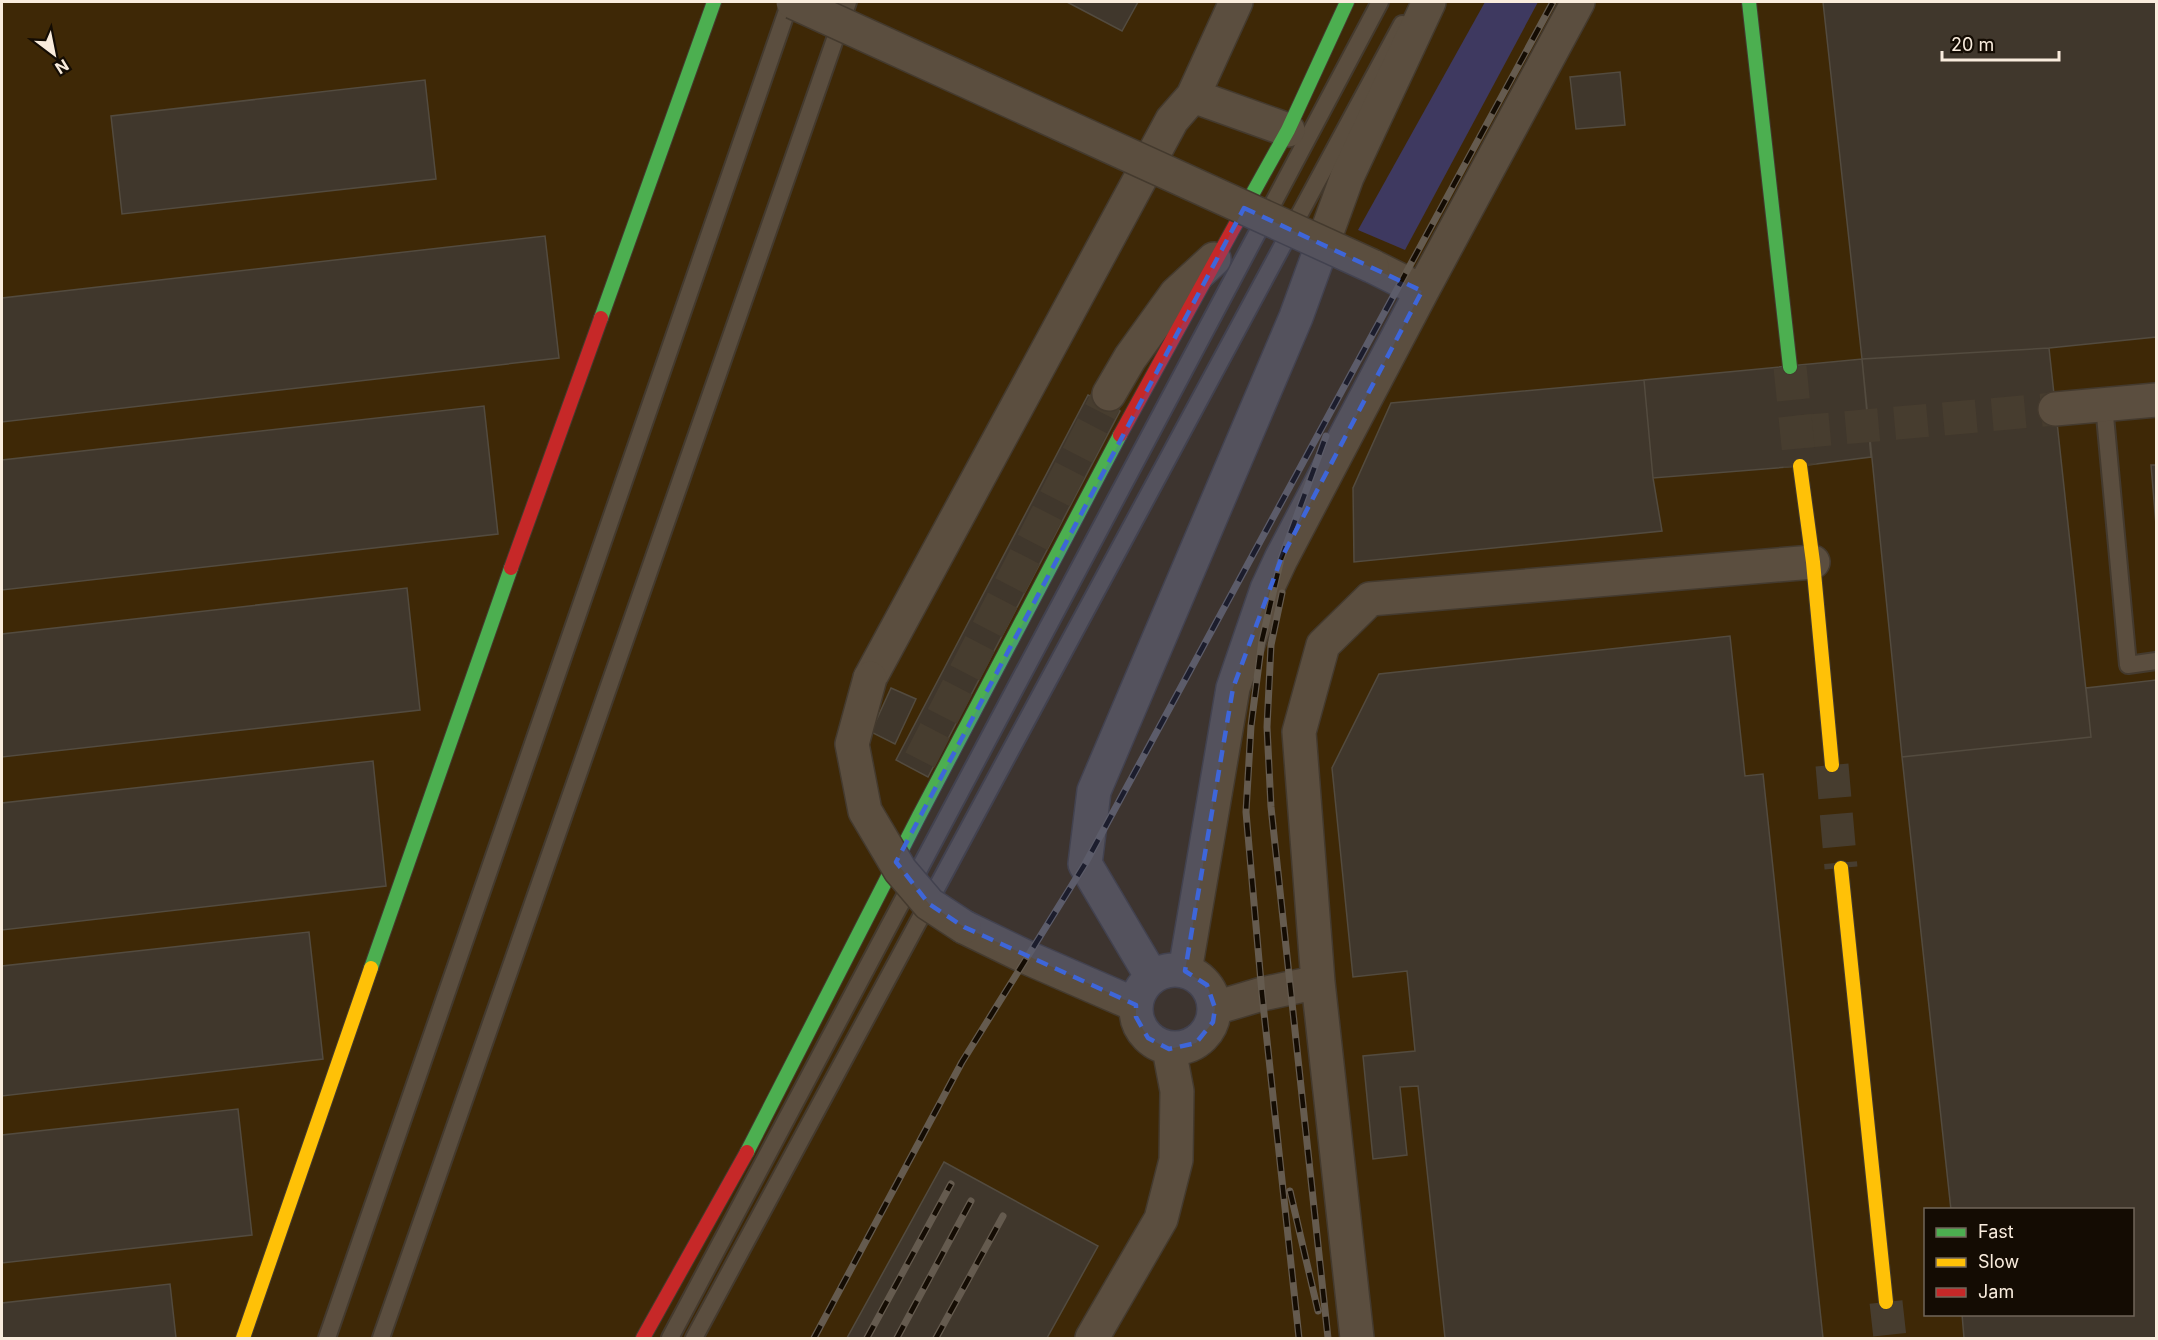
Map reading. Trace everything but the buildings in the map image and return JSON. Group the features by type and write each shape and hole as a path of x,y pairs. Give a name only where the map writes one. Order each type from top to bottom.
{"street":[{"path":"243,1338 458,719 714,2"},
{"path":"792,2 1372,266 1422,291"},
{"path":"1144,991 1028,958 964,927 929,904 900,870 865,811 852,744 870,678 1172,120 1193,96 1236,2"},
{"path":"643,1338 732,1180 1119,435 1215,258 1288,130 1347,2"},
{"path":"1144,991 1086,864 1094,791 1296,317 1347,177 1429,2"},
{"path":"1185,971 1233,688 1281,559 1578,2"},
{"path":"1749,2 1790,367"},
{"path":"1193,96 1288,130"},
{"path":"1109,394 1130,358 1176,294 1215,258"},
{"path":"2055,409 2157,400"},
{"path":"1800,466 1813,562 1832,765"},
{"path":"1357,1338 1318,982 1299,732 1323,645 1370,599 1813,562"},
{"path":"1841,868 1886,1302"},
{"path":"1185,971 1197,976 1206,985 1215,1008 1213,1022 1206,1034 1196,1043 1183,1048 1169,1049 1148,1038 1140,1028 1136,1017 1144,991 1162,972 1185,971"},
{"path":"1215,1008 1262,994 1318,982"},
{"path":"1092,1338 1161,1219 1176,1160 1177,1091 1169,1049"}],"lane":[{"path":"327,1338 792,2"},
{"path":"381,1338 848,2"},
{"path":"670,1338 1380,2"},
{"path":"694,1338 1414,2"},
{"path":"2104,405 2128,664 2157,661"}],"highlighted area":[{"path":"1244,208 1422,291 1281,559 1233,688 1185,971 1207,985 1215,1008 1213,1022 1196,1043 1169,1049 1148,1038 1136,1017 1136,1005 964,927 929,904 896,862"}],"shaded area":[{"path":"2,2 2156,2 2156,1338 2,1338"},
{"path":"1485,2 1538,2 1405,250 1358,230"}],"tunnel":[{"path":"1790,367 1800,466"},
{"path":"920,760 1109,394"},
{"path":"1797,432 2055,409"},
{"path":"1832,765 1841,868"},
{"path":"1886,1302 1890,1338"}],"railway":[{"path":"814,1338 962,1062 1085,864 1553,2"},
{"path":"1299,1338 1262,994 1246,812 1251,726 1262,640 1281,559 1326,436"},
{"path":"1282,593 1271,645 1267,727 1271,807 1328,1338"},
{"path":"867,1338 951,1184"},
{"path":"1290,1191 1318,1311"},
{"path":"897,1338 971,1201"},
{"path":"936,1338 1003,1216"}],"traffic: fast":[{"path":"601,318 714,2"},
{"path":"1249,200 1288,130 1347,2"},
{"path":"1749,2 1790,367"},
{"path":"747,1152 919,816 1120,435"},
{"path":"371,968 511,568"}],"traffic: slow":[{"path":"1800,466 1813,562 1832,765"},
{"path":"1841,868 1886,1302"},
{"path":"243,1338 371,968"}],"traffic: jam":[{"path":"1120,435 1249,200"},
{"path":"511,568 601,318"},
{"path":"643,1338 747,1152"}]}
